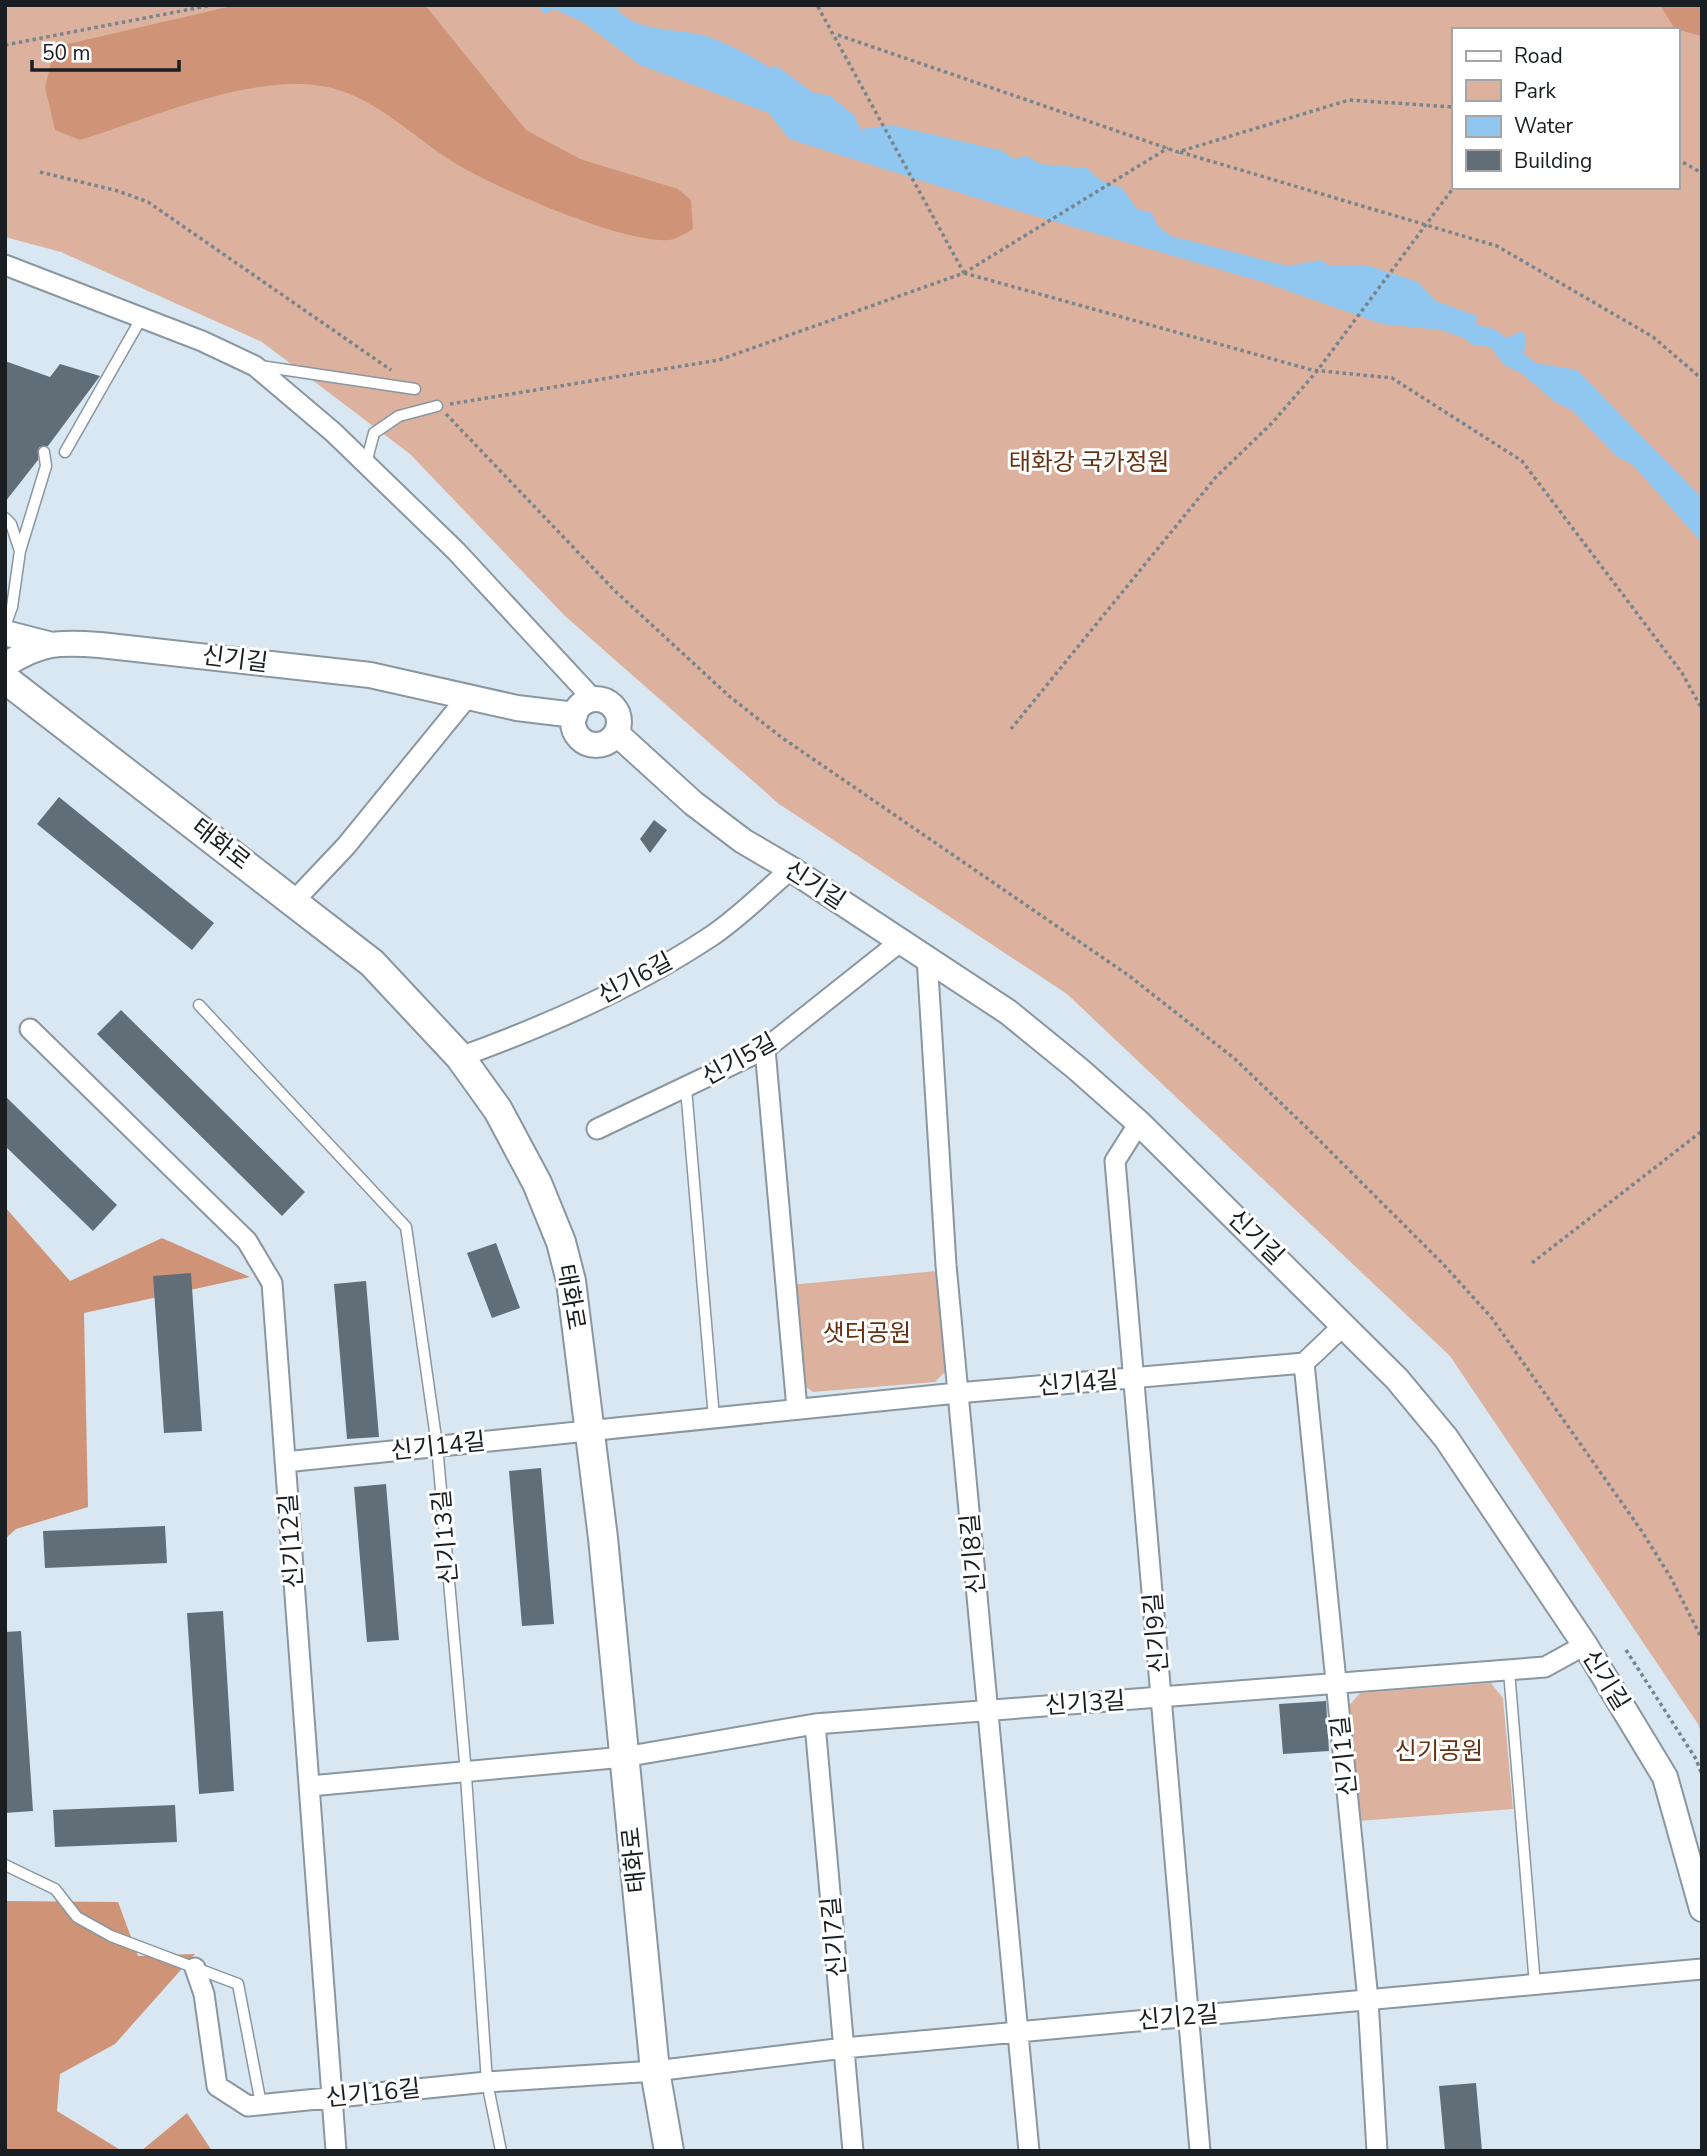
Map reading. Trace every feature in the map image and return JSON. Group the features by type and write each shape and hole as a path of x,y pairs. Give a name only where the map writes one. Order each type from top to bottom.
{"main road":[{"name":"태화로","path":"5,679 372,963 460,1057 498,1110 537,1183 561,1242 571,1281 590,1432 655,2071 668,2151"}],"street":[{"path":"5,265 142,317 255,366 366,464 456,551 584,707"},
{"path":"5,633 48,644"},
{"name":"신기길","path":"5,665 48,644 125,647 370,675 469,695 517,708 584,707"},
{"path":"294,901 346,846 469,695"},
{"path":"602,700 615,709 619,724 616,733 604,744 588,743 576,733 584,707 602,700"},
{"name":"신기길","path":"616,733 693,803 743,841 791,869 1008,1012 1139,1123 1397,1379 1446,1438 1585,1645 1665,1777 1702,1909"},
{"name":"신기6길","path":"460,1057 532,1031 672,959 711,936 791,869"},
{"name":"신기5길","path":"597,1129 765,1049 901,941"},
{"name":"신기8길","path":"927,957 946,1265 1029,2151"},
{"name":"신기12길","path":"30,1029 247,1241 272,1283 336,2151"},
{"path":"765,1049 797,1409"},
{"name":"신기9길","path":"1139,1123 1115,1161 1200,2151"},
{"path":"1304,1363 1344,1325"},
{"name":"신기4길","path":"590,1432 957,1393 1304,1363"},
{"name":"신기1길","path":"1304,1363 1368,2000 1377,2151"},
{"name":"신기14길","path":"285,1462 590,1432"},
{"name":"신기3길","path":"310,1786 465,1769 624,1757 815,1724 1509,1671 1545,1667 1585,1645"},
{"name":"신기7길","path":"815,1724 853,2151"},
{"name":"신기16길","path":"195,1968 204,1994 217,2086 248,2106 487,2082 655,2071"},
{"name":"신기2길","path":"655,2071 844,2048 1702,1969"}],"lane":[{"path":"65,452 142,317"},
{"path":"255,366 415,389"},
{"path":"366,464 374,433 399,416 438,407"},
{"path":"5,626 12,607 20,551 46,466 44,452"},
{"path":"5,518 11,524 20,551"},
{"name":"신기13길","path":"198,1005 406,1227 437,1446 465,1769 487,2082 501,2151"},
{"path":"686,1088 714,1418"},
{"path":"1509,1671 1535,1984"},
{"path":"5,1865 55,1889 77,1917 111,1936 238,1984 261,2104"}],"path":[{"path":"5,45 212,5"},
{"path":"817,5 964,272 1317,371 1392,378 1522,461 1682,673 1702,709"},
{"path":"838,35 1178,152 1497,246 1653,337 1702,379"},
{"path":"1178,152 1349,100 1452,107"},
{"path":"438,407 719,360 964,272 1168,148"},
{"path":"1679,160 1702,173"},
{"path":"40,172 118,191 148,202 415,389"},
{"path":"1011,729 1216,477 1272,423 1317,371 1452,189"},
{"path":"438,407 484,451 615,591 729,696 792,745 1128,975 1235,1059 1310,1131 1443,1264 1490,1317 1641,1530 1671,1578 1702,1639"},
{"path":"1532,1263 1702,1131"},
{"path":"1626,1650 1696,1759 1702,1775"}],"green space":[{"name":"태화강 국가정원","path":"16,5 1702,5 1702,1735 1698,1724 1450,1356 1067,994 779,804 565,616 410,454 262,342 61,252 5,237 5,8"},
{"name":"샛터공원","path":"936,1271 945,1372 935,1382 813,1392 800,1383 790,1285"},
{"name":"신기공원","path":"1491,1683 1503,1698 1513,1809 1358,1821 1348,1707 1360,1693"}],"shaded area":[{"path":"236,5 425,5 526,130 580,159 678,189 691,200 693,229 671,240 647,239 557,211 469,171 357,97 322,86 264,86 232,92 168,110 80,140 55,130 45,87 55,47"},
{"path":"1660,5 1702,5 1702,36 1674,28"},
{"path":"5,1207 70,1281 162,1238 250,1277 84,1313 88,1507 16,1529 5,1539"},
{"path":"5,1901 118,1902 138,1956 195,1954 115,2044 60,2074 57,2111 122,2151 5,2151"},
{"path":"187,2113 212,2151 141,2151"}],"water":[{"path":"537,5 614,5 632,21 714,39 770,68 777,66 812,92 830,96 855,116 860,129 892,125 1003,151 1014,159 1026,156 1041,164 1087,168 1100,180 1122,188 1137,209 1152,213 1158,226 1171,236 1288,266 1320,260 1331,266 1369,266 1418,282 1436,301 1477,316 1476,324 1494,329 1507,338 1522,331 1526,337 1524,354 1536,363 1577,370 1702,498 1702,543 1633,465 1616,456 1572,410 1555,402 1521,373 1504,365 1491,347 1473,345 1464,338 1441,330 1382,324 1263,282 1005,207 789,139 769,113 640,65 583,22 554,9 545,14"}],"building":[{"path":"5,361 50,377 60,364 100,376 48,446 39,447 38,460 5,502"},
{"path":"59,797 214,923 192,950 37,824"},
{"path":"654,820 667,830 650,853 640,839"},
{"path":"121,1010 305,1192 282,1216 97,1034"},
{"path":"5,1096 117,1205 93,1231 5,1146"},
{"path":"496,1243 520,1308 492,1318 467,1253"},
{"path":"191,1273 202,1431 164,1433 153,1276"},
{"path":"366,1281 379,1437 347,1439 334,1284"},
{"path":"541,1468 554,1624 522,1626 509,1471"},
{"path":"386,1484 399,1640 367,1642 354,1487"},
{"path":"165,1526 167,1563 45,1568 43,1531"},
{"path":"223,1611 234,1791 199,1794 187,1613"},
{"path":"21,1631 33,1811 5,1813 5,1632"},
{"path":"1326,1701 1329,1751 1283,1754 1279,1704"},
{"path":"175,1805 177,1842 55,1847 53,1810"},
{"path":"1476,2083 1482,2151 1445,2151 1439,2086"}]}
